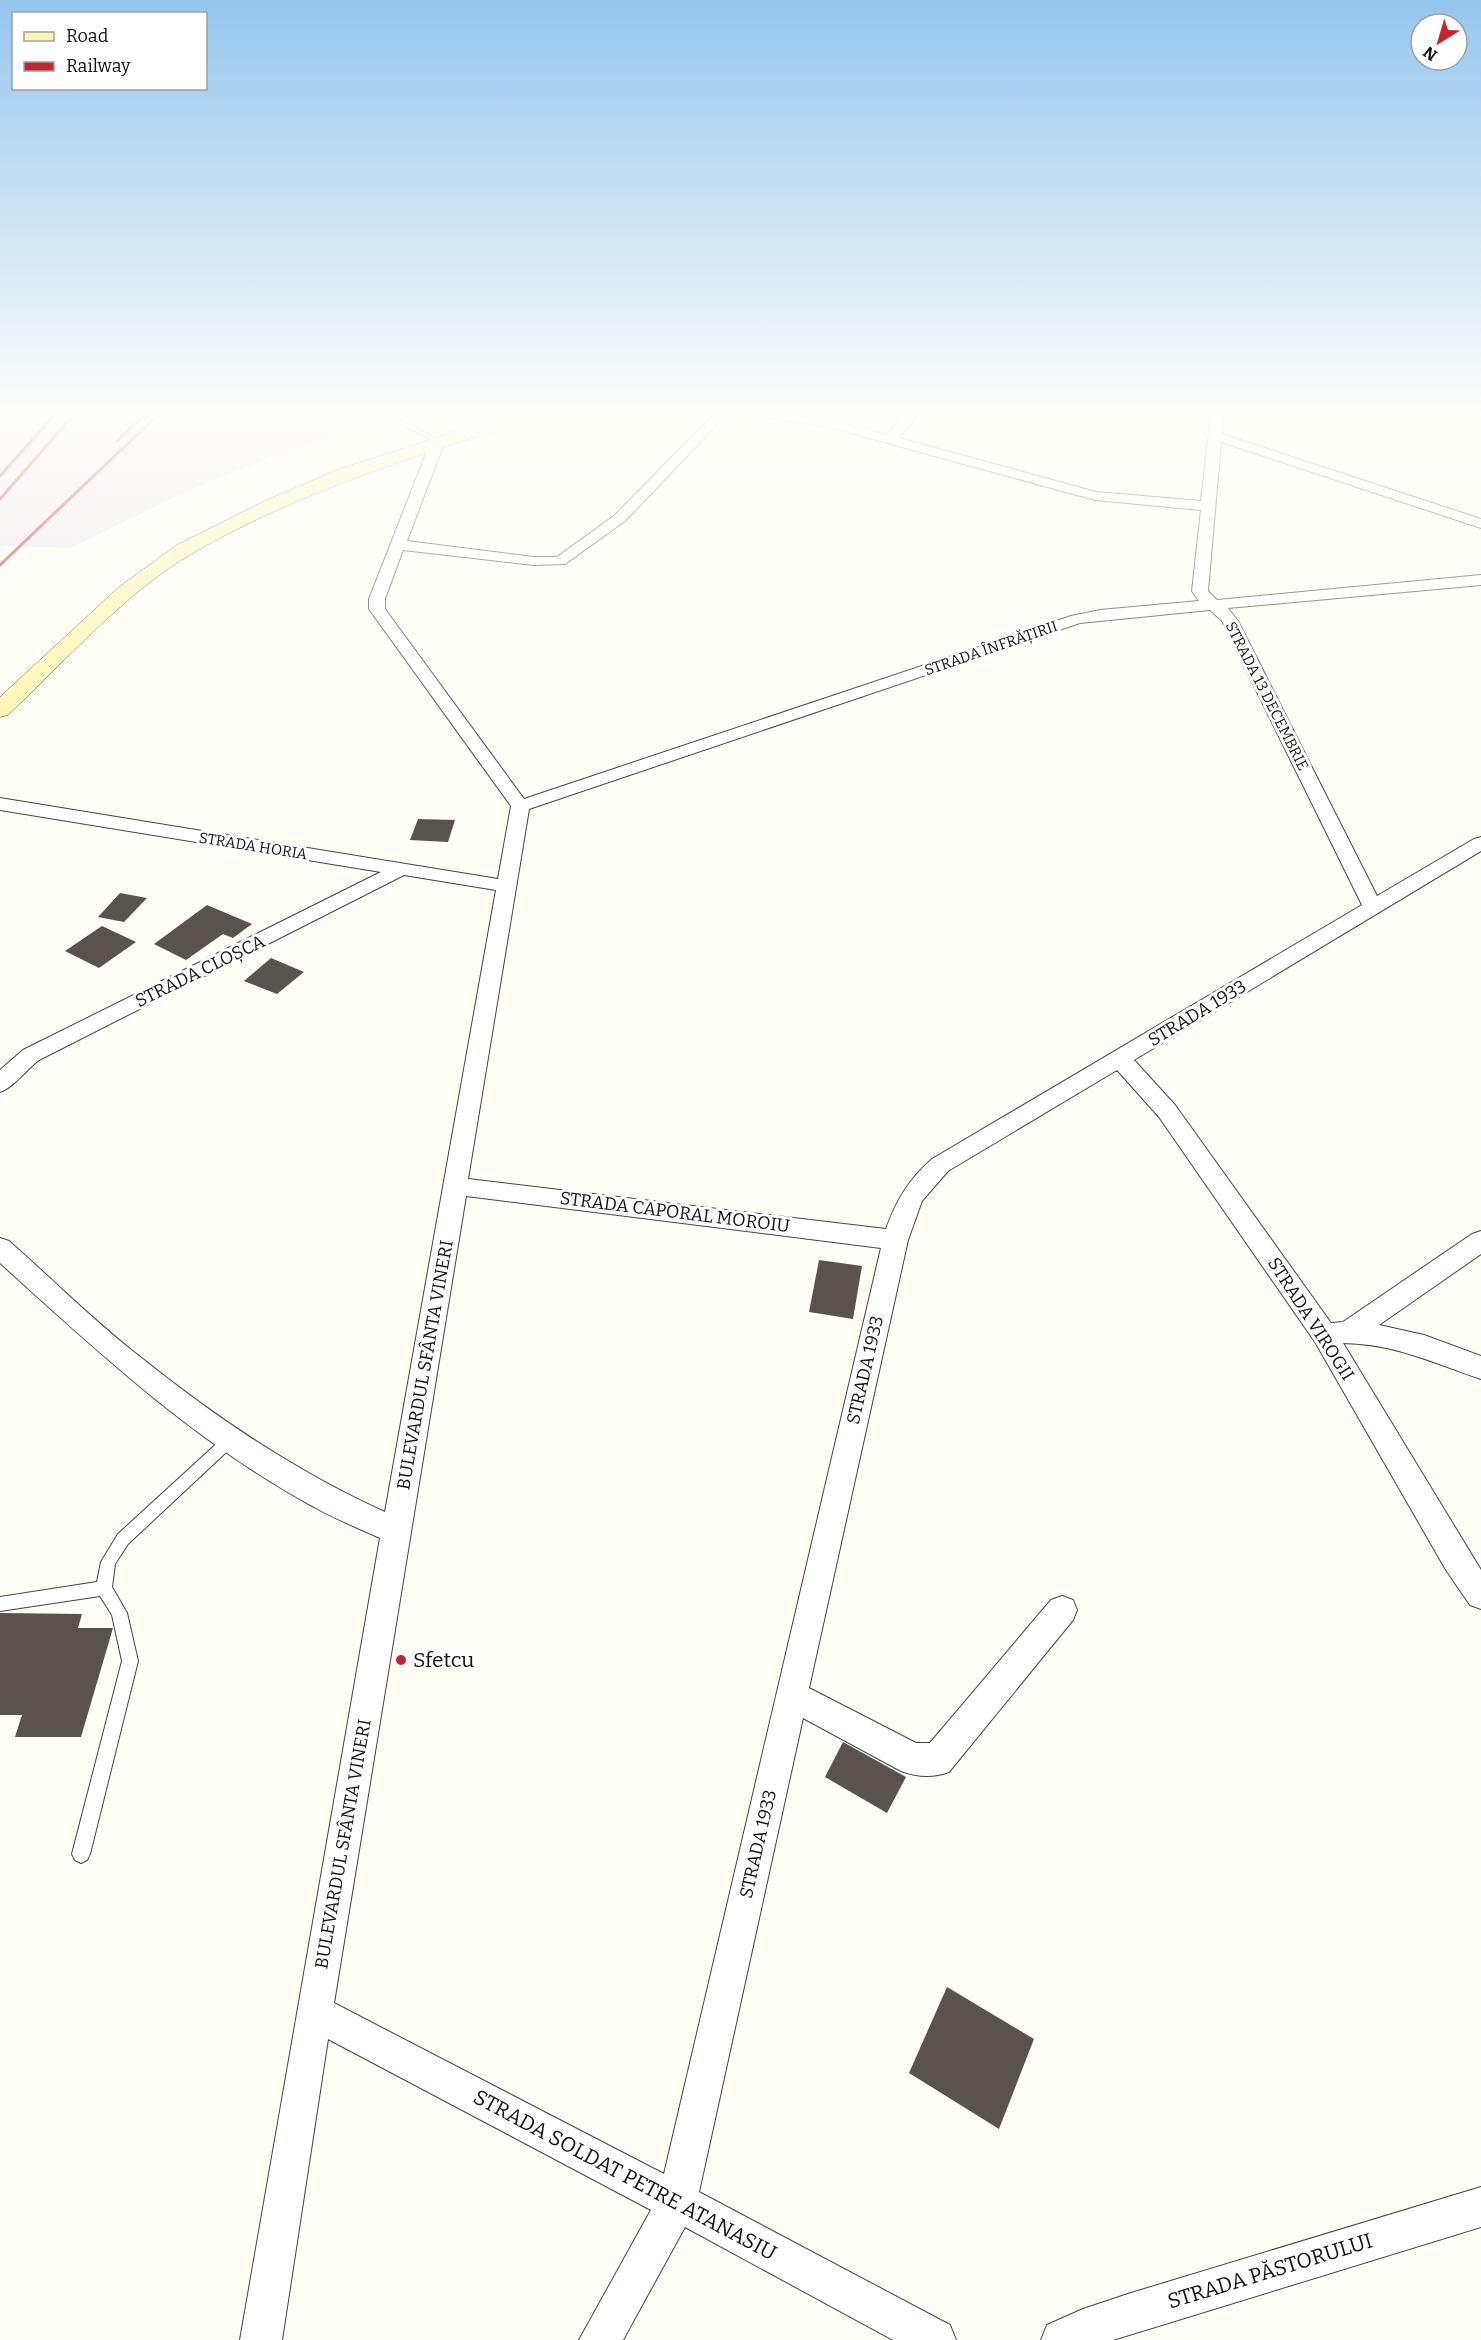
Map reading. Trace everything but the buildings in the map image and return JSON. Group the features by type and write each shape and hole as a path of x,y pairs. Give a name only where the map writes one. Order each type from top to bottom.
{"main road":[{"path":"0,710 126,591 161,564 238,521"}],"street":[{"path":"408,521 377,599 377,609 520,806"},
{"path":"399,544 540,561 560,561 616,521"},
{"name":"STRADA 13 DECEMBRIE","path":"1206,521 1200,591 1202,596 1218,605 1230,621 1373,906"},
{"name":"STRADA ÎNFRĂȚIRII","path":"520,806 1077,619 1481,580"},
{"name":"STRADA HORIA","path":"0,804 506,886"},
{"name":"BULEVARDUL SFÂNTA VINERI","path":"261,2340 314,2012 520,806"},
{"name":"STRADA 1933","path":"600,2340 677,2202 895,1240 906,1205 920,1182 940,1165 1481,843"},
{"name":"STRADA CLOȘCA","path":"1,1080 31,1056 401,869"},
{"name":"STRADA VIROGII","path":"1119,1059 1167,1111 1337,1332 1457,1560 1481,1595"},
{"name":"STRADA CAPORAL MOROIU","path":"455,1186 895,1240"},
{"path":"1337,1332 1481,1241"},
{"path":"0,1248 128,1362 230,1440 324,1498 396,1531"},
{"path":"1337,1332 1402,1339 1442,1351 1481,1368"},
{"path":"791,1695 912,1759 937,1760 1062,1610"},
{"name":"STRADA SOLDAT PETRE ATANASIU","path":"314,2012 935,2340"},
{"name":"STRADA PĂSTORULUI","path":"1062,2340 1131,2313 1481,2207"}],"lane":[{"path":"81,1854 130,1661 119,1613 104,1588 108,1562 123,1539 230,1440"},
{"path":"0,1604 104,1588"}],"shaded area":[{"path":"0,521 126,521 71,548 0,546"}],"railway":[{"path":"0,565 46,521"}],"place":[{"name":"Sfetcu","path":"401,1660"}]}
